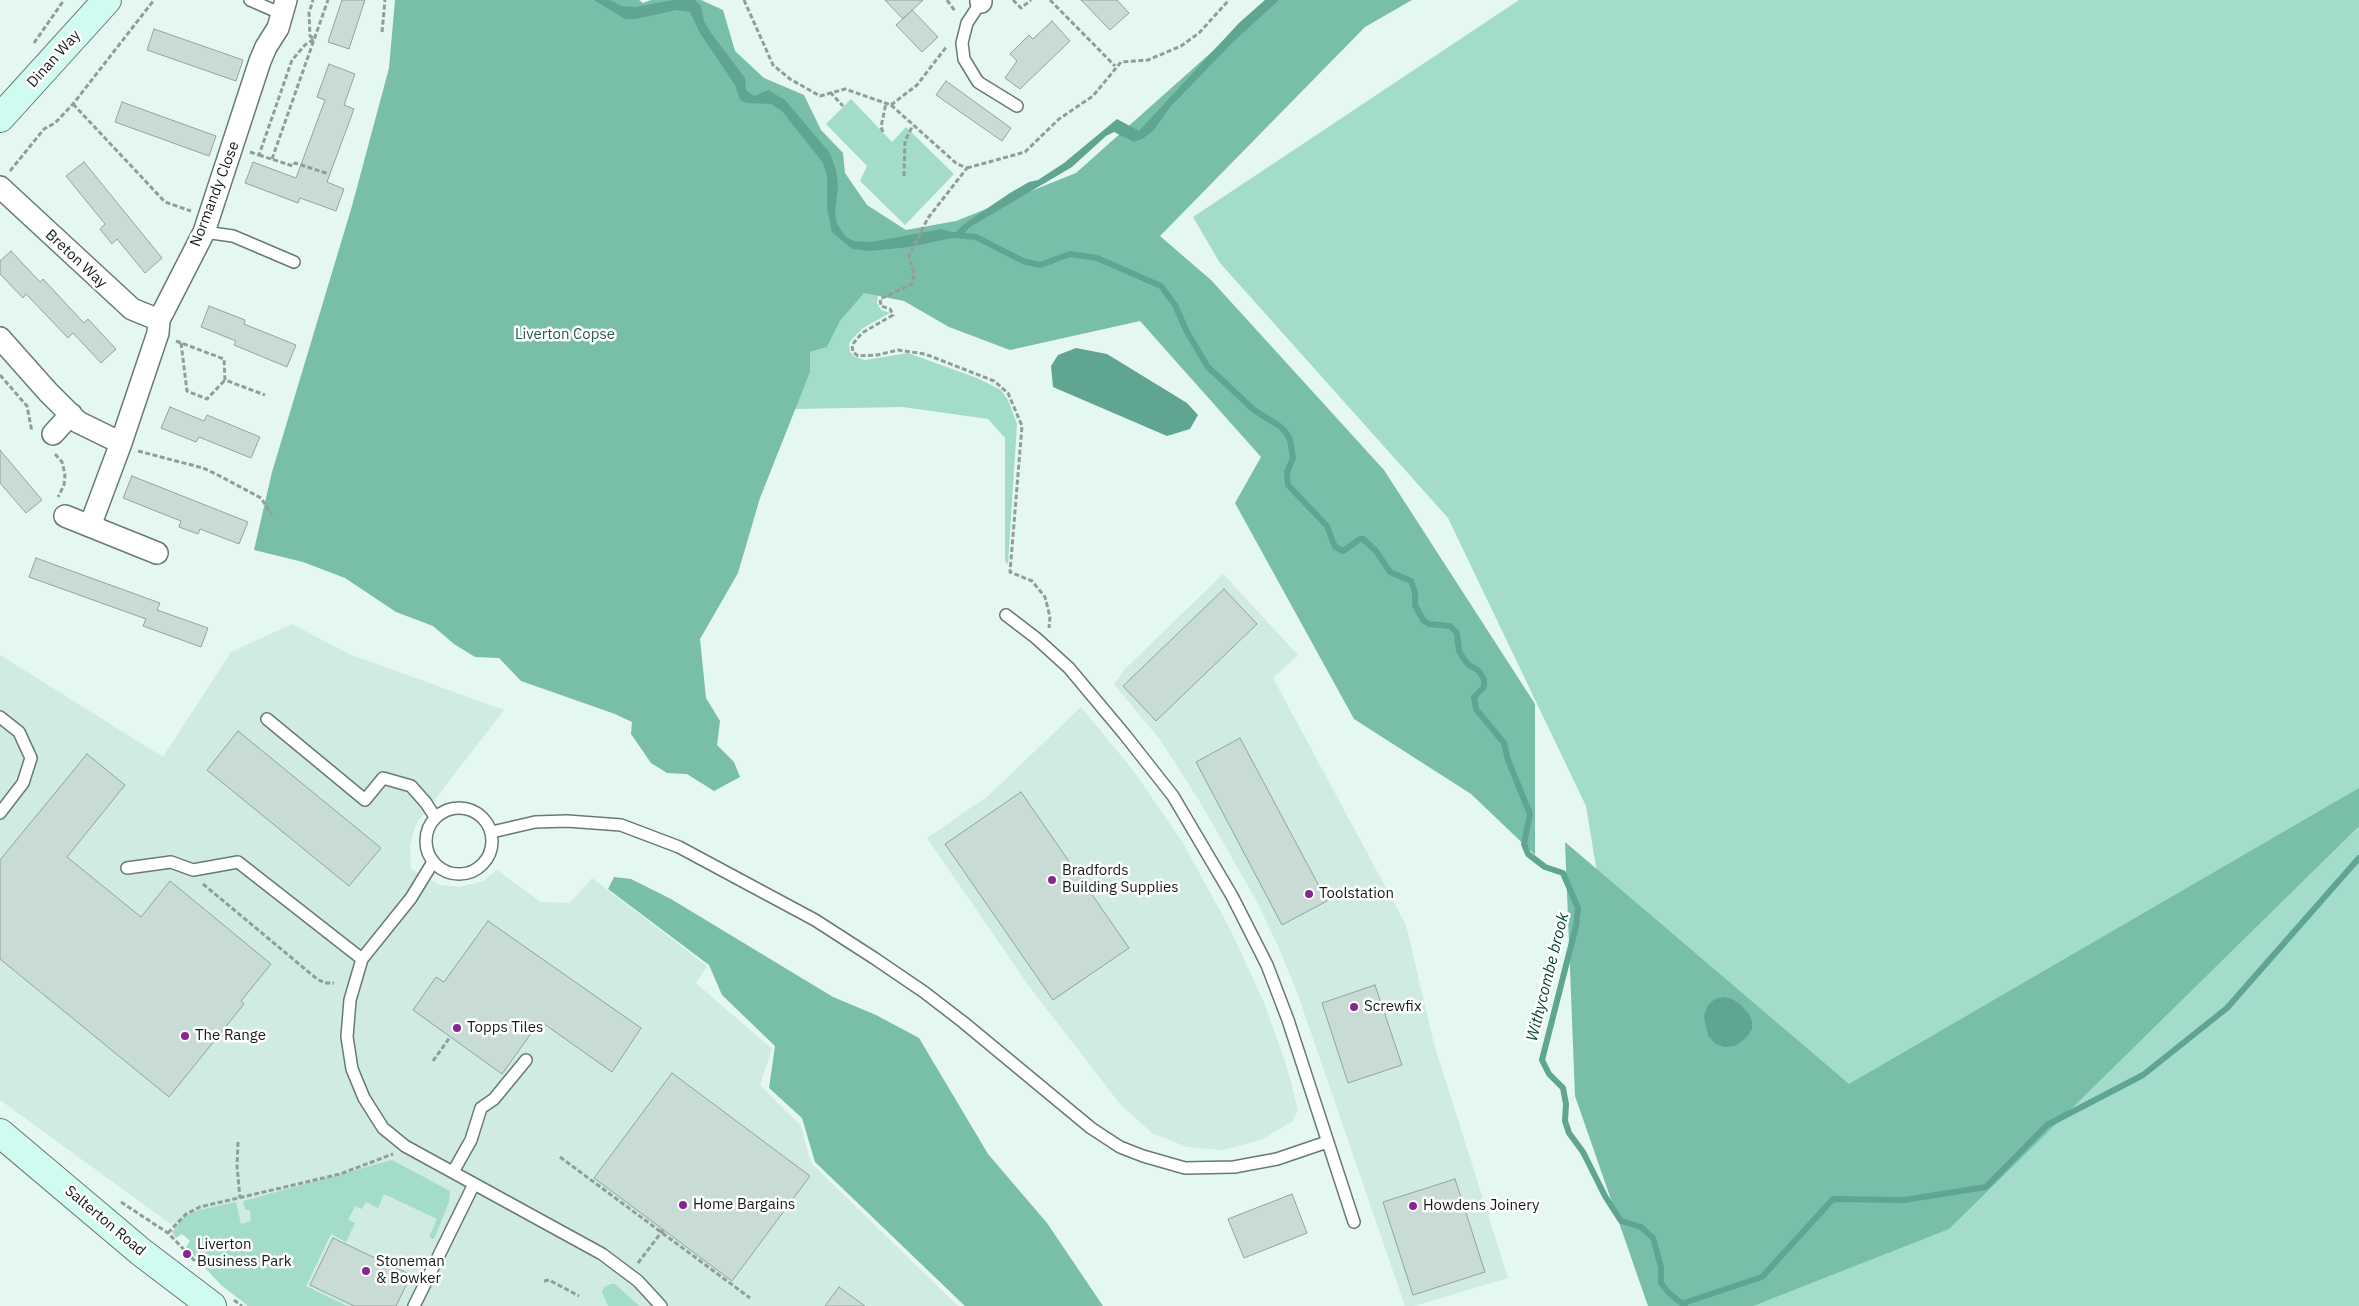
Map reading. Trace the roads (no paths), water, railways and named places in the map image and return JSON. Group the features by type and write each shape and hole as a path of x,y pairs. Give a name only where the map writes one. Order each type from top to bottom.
{"main road":[{"name":"Dinan Way","path":"0,118 95,4"},
{"name":"Salterton Road","path":"0,1133 141,1252 212,1306"}],"street":[{"name":"Normandy Close","path":"90,526 121,444 158,326 206,224 260,61 278,28 284,7"},
{"name":"Breton Way","path":"3,181 132,309 158,326"},
{"path":"0,338 78,422 121,444"},
{"path":"53,434 70,414"},
{"path":"66,516 157,554"}],"lane":[{"path":"250,0 284,7"},
{"path":"981,1 967,23 962,43 964,59 978,82 1017,106"},
{"path":"206,224 294,262"},
{"path":"1006,615 1036,638 1069,668 1173,796 1232,896 1267,965 1299,1052 1354,1222"},
{"path":"0,717 19,732 31,758 23,783 0,813"},
{"path":"267,718 365,800 384,778 411,786 426,802 435,817"},
{"path":"447,809 467,809 474,810 485,819 492,832 492,848 484,863 471,873 450,874 433,862 427,852 425,839 428,827 435,817 447,809"},
{"path":"492,832 543,822 567,821 612,824 621,825 679,847 815,920 924,992 1091,1128 1120,1148 1185,1168 1234,1167 1277,1159 1327,1142"},
{"path":"127,868 171,862 196,870 238,862 362,959"},
{"path":"433,862 411,898 362,959 349,1009 347,1037 352,1068 364,1098 383,1128 405,1146 602,1254 638,1281 661,1306"},
{"path":"452,1172 471,1140 481,1108 494,1099 526,1060"},
{"path":"414,1306 474,1184"}],"waterway":[{"name":"Withycombe brook","path":"954,235 976,237 1023,261 1040,265 1070,254 1097,258 1161,286 1175,305 1187,332 1208,367 1254,410 1281,427 1287,434 1293,458 1287,472 1288,485 1327,526 1335,547 1343,551 1360,539 1363,539 1376,551 1390,572 1411,581 1415,592 1415,605 1423,620 1429,624 1450,626 1457,633 1459,651 1463,658 1469,665 1479,671 1484,680 1484,687 1474,697 1476,709 1504,743 1508,760 1530,814 1524,844 1528,854 1545,867 1563,873 1578,908 1576,926 1542,1060 1549,1074 1563,1088 1566,1104 1565,1121 1569,1133 1583,1152 1605,1196 1621,1221 1641,1227 1653,1238 1661,1267 1661,1283 1669,1293 1685,1306"},
{"path":"1684,1303 1762,1277 1833,1199 1904,1200 1986,1187 2047,1125 2143,1075 2227,1008 2359,858"}],"place":[{"name":"Bradfords Building Supplies","path":"1052,880"},
{"name":"Toolstation","path":"1309,894"},
{"name":"Screwfix","path":"1354,1007"},
{"name":"Topps Tiles","path":"457,1028"},
{"name":"The Range","path":"185,1036"},
{"name":"Home Bargains","path":"683,1205"},
{"name":"Howdens Joinery","path":"1413,1206"},
{"name":"Liverton Business Park","path":"187,1254"},
{"name":"Stoneman & Bowker","path":"366,1271"}],"park label":[{"name":"Liverton Copse","path":"565,335"}]}
